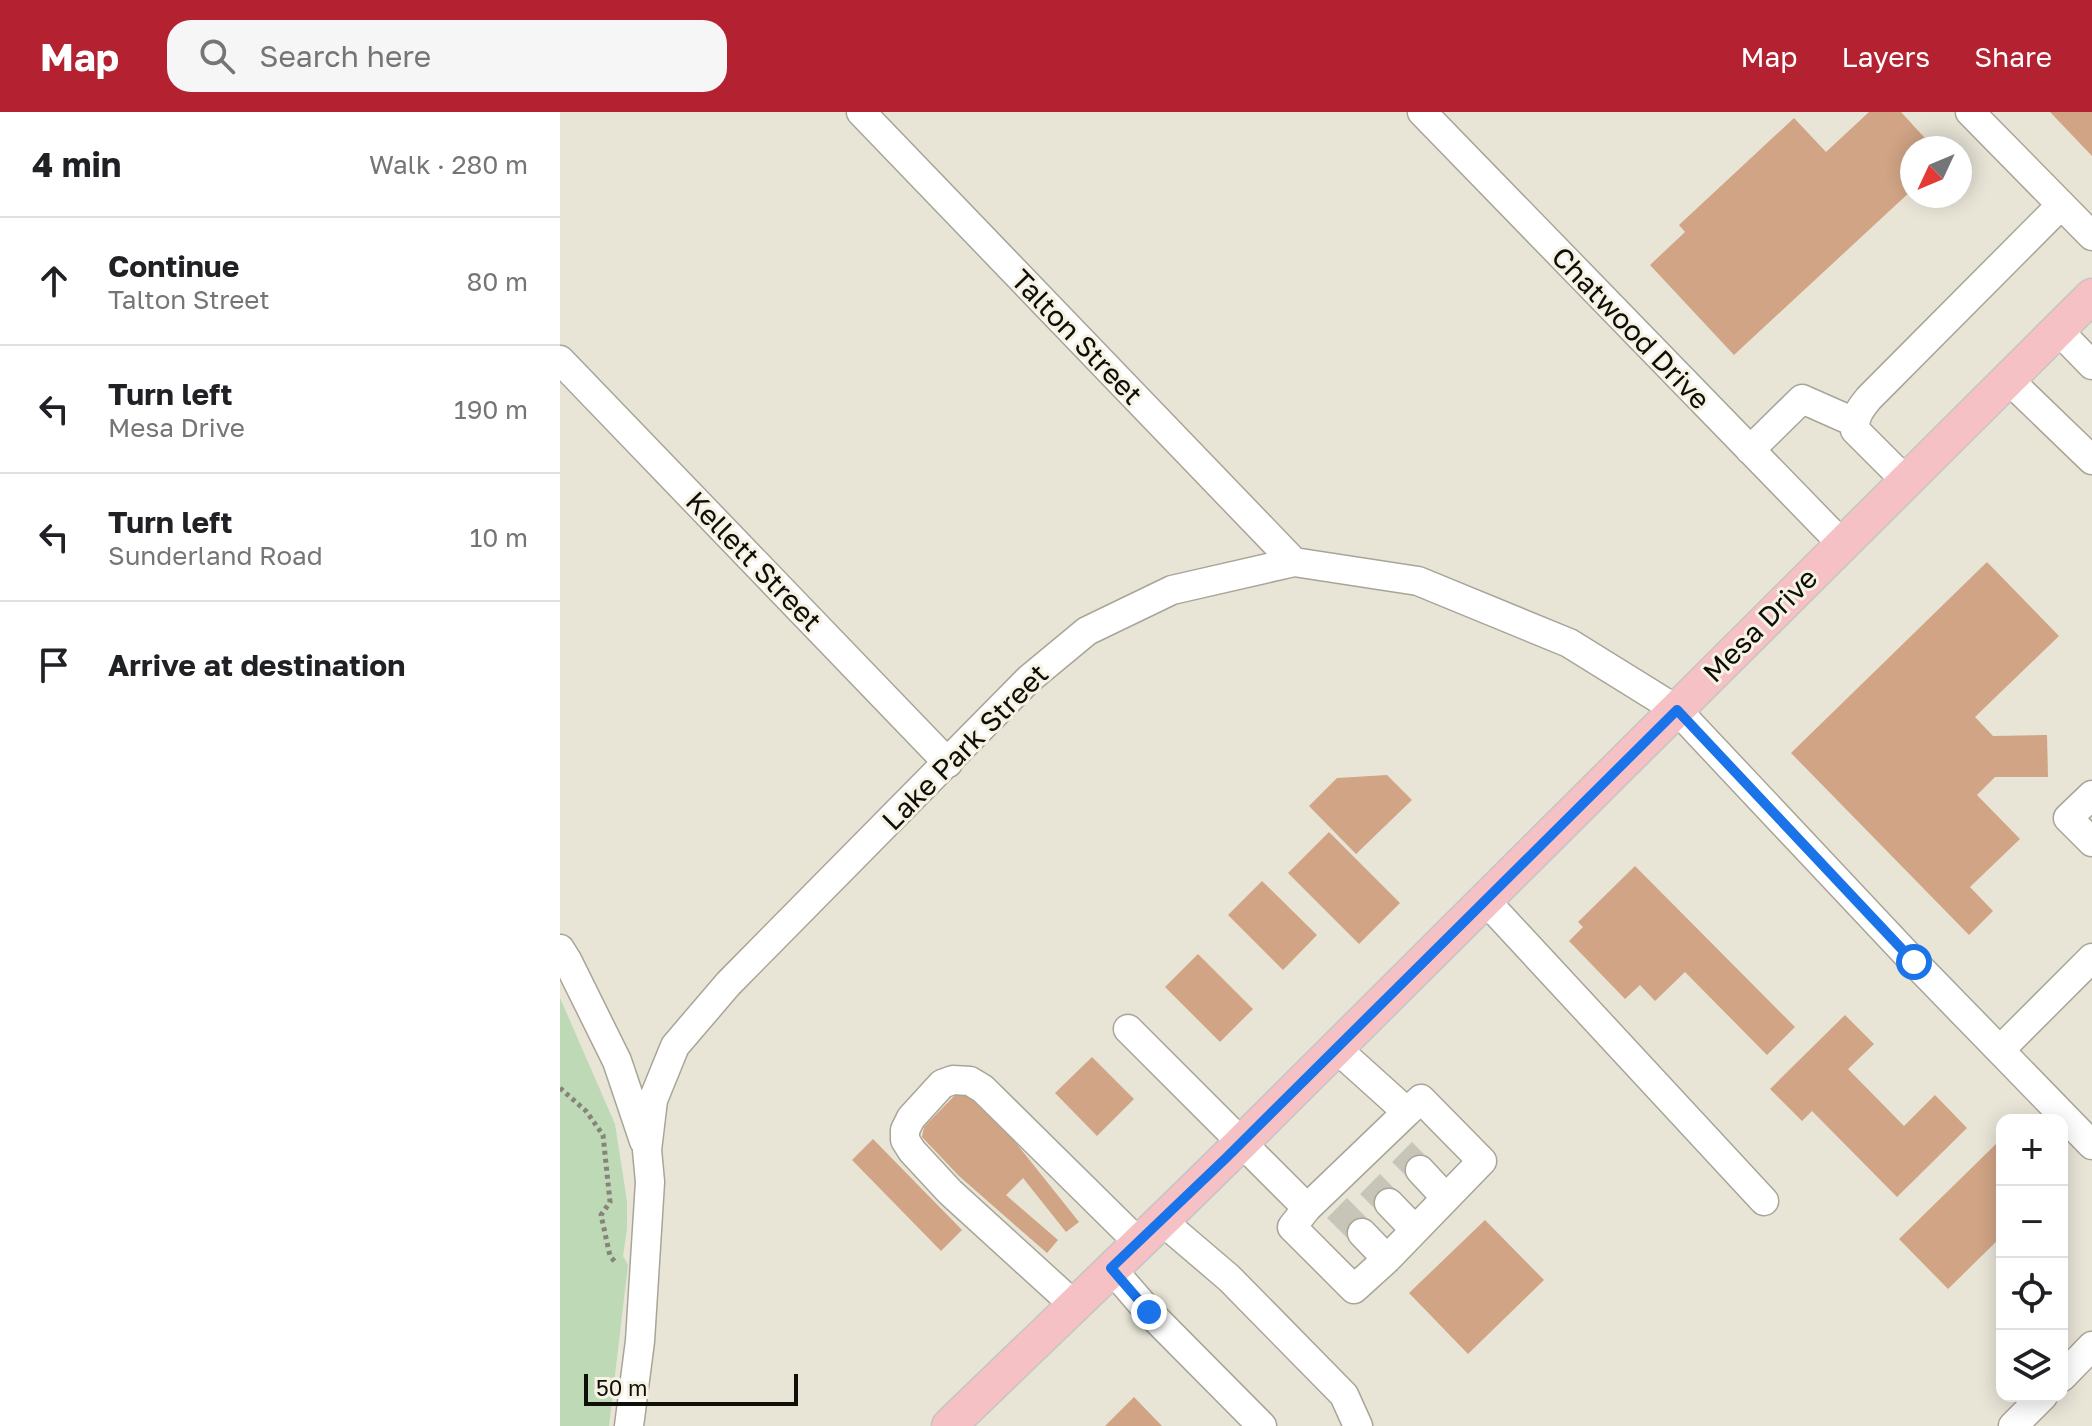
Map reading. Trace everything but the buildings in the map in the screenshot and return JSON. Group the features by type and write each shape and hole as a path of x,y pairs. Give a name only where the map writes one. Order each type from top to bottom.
{"main road":[{"name":"Mesa Drive","path":"949,1426 1240,1144 2092,296"}],"street":[{"name":"Talton Street","path":"861,112 1294,562"},
{"name":"Chatwood Drive","path":"1422,112 1841,543"},
{"path":"1970,112 2092,236"},
{"path":"1905,480 1855,430 1858,412 2061,205"},
{"path":"2058,330 2092,365"},
{"name":"Kellett Street","path":"560,360 948,763"},
{"path":"2008,379 2092,460"},
{"path":"1750,450 1802,399 1854,422"},
{"name":"Lake Park Street","path":"629,1426 640,1341 650,1182 647,1150 653,1100 675,1046 728,984 1029,679 1087,631 1172,590 1294,562 1418,581 1569,643 1677,710"},
{"path":"1677,710 1870,916 2092,1145"},
{"path":"2092,795 2068,818 2092,842"},
{"path":"1485,900 1764,1201"},
{"path":"560,949 617,1061 647,1150"},
{"path":"2000,1050 2092,958"},
{"path":"1128,1029 1240,1144 1322,1203"},
{"path":"1336,1048 1407,1112"},
{"path":"1074,1305 950,1192 905,1140 905,1130 911,1118 942,1084 953,1080 970,1081 983,1089 1150,1231 1229,1278 1344,1395 1358,1426"},
{"path":"1421,1099 1482,1161 1354,1289 1292,1227 1322,1203 1370,1184 1402,1152 1407,1112 1421,1099"},
{"path":"1402,1152 1446,1198"},
{"path":"1370,1184 1415,1230"},
{"path":"1362,1233 1387,1259"},
{"path":"1111,1268 1149,1312 1262,1426"},
{"path":"2068,1371 2092,1346"},
{"path":"2013,1426 2037,1402"}],"path":[{"path":"560,1088 586,1111 603,1135 610,1202 601,1215 610,1256 620,1268"}],"green space":[{"path":"560,998 615,1124 627,1201 623,1256 628,1265 609,1426 560,1426"}],"tunnel":[{"path":"1402,1152 1420,1170"},
{"path":"1370,1184 1389,1203"},
{"path":"1337,1208 1362,1233"}],"route":[{"path":"1149,1312 1111,1268 1225,1159 1677,710 1914,962"}]}
